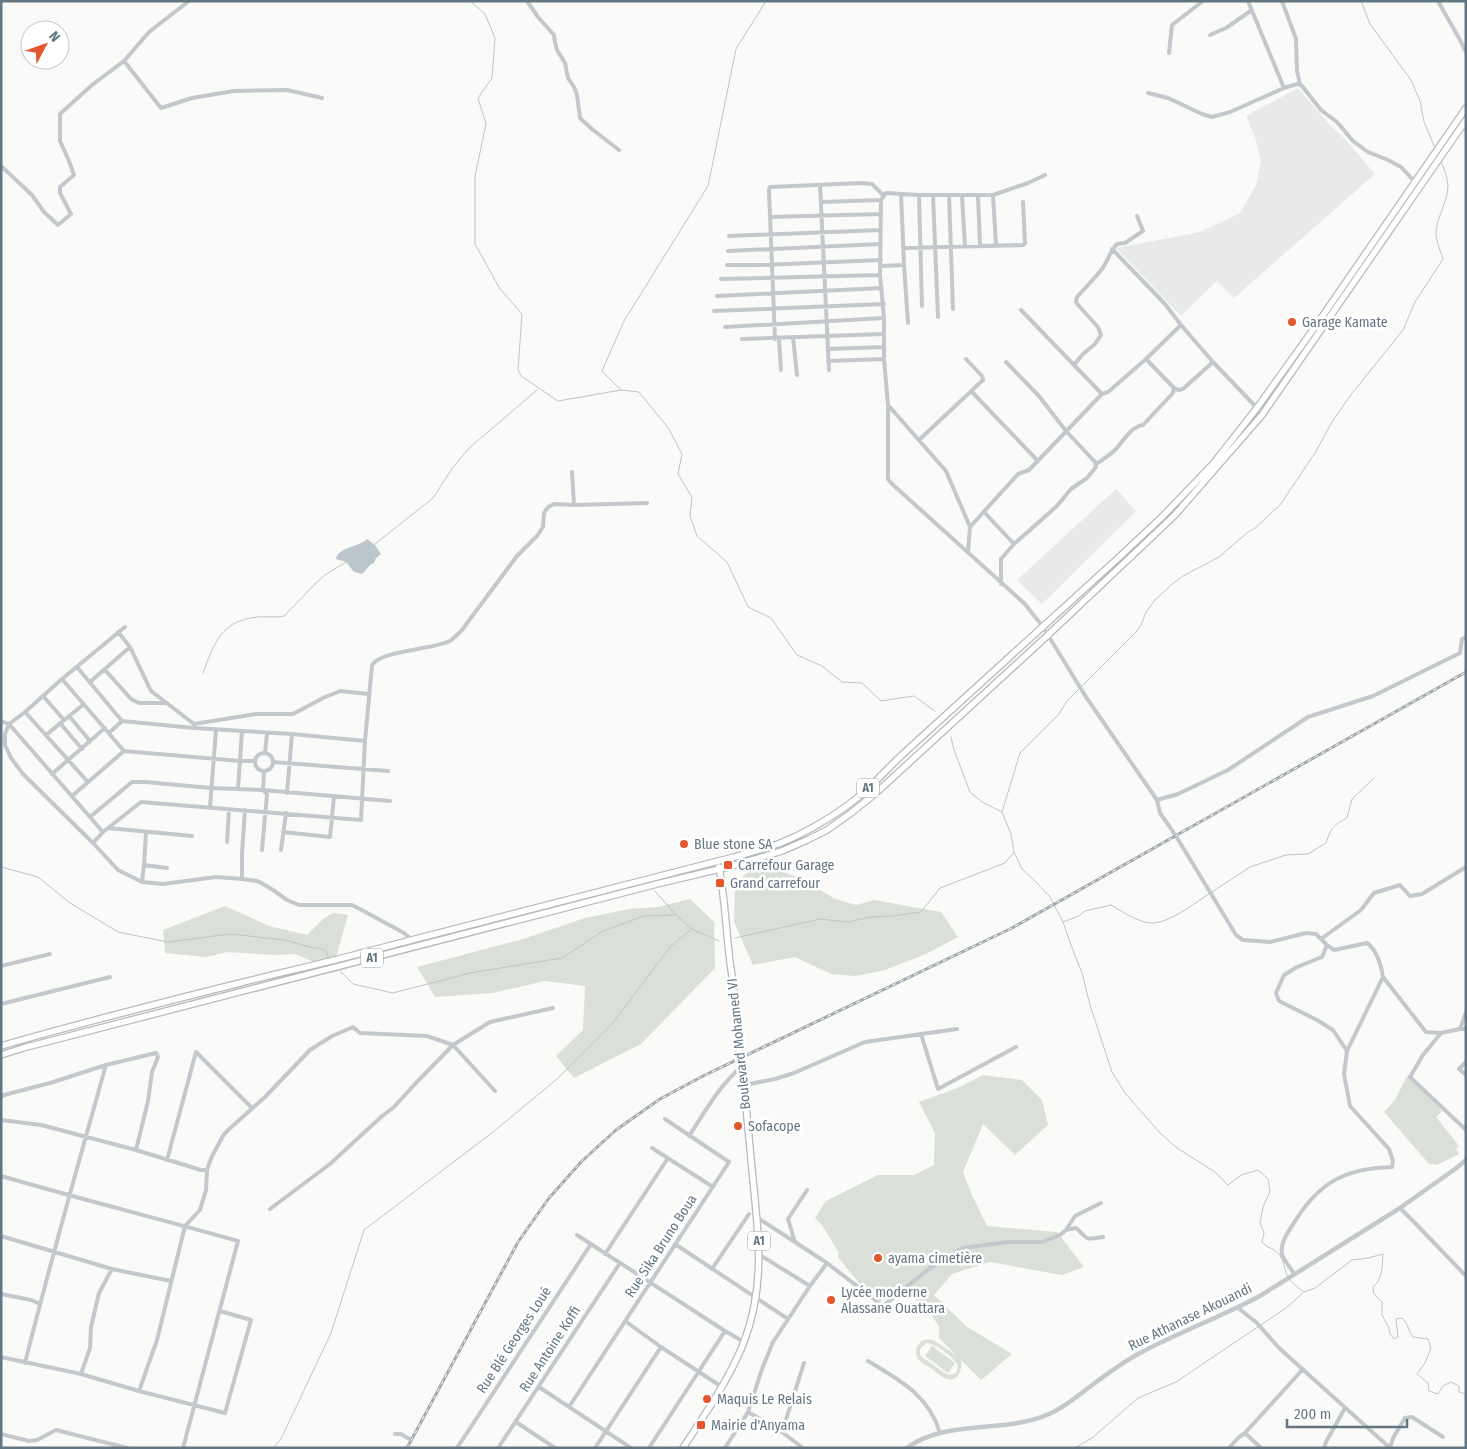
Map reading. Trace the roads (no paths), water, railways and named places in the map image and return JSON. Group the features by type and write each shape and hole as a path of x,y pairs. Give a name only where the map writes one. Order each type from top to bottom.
{"main road":[{"name":"A1","path":"1,1046 45,1033 718,861 780,843 836,813 856,799 1043,627 1174,505 1213,464 1257,408 1365,256 1466,108"},
{"name":"A1","path":"1,1055 657,884 720,870 782,851 808,840 839,822 876,793 1175,515 1262,414 1466,120"},
{"name":"Boulevard Mohamed VI","path":"683,1448 722,1388 744,1342 756,1298 760,1255 758,1218 739,1053 740,1038 718,861"}],"street":[{"path":"1,166 32,195 44,212 58,225 71,214 60,194 60,187 74,175 60,141 60,114 124,61 149,32 189,1"},
{"path":"527,1 554,35 557,50 565,63 568,78 577,95 580,118 619,150"},
{"path":"1169,53 1172,25 1203,1"},
{"path":"1248,1 1284,88"},
{"path":"1282,1 1296,39 1297,71 1300,84 1321,110 1337,122 1353,141 1368,152 1400,167 1415,182"},
{"path":"1438,1 1466,52"},
{"path":"1210,35 1226,28 1252,10"},
{"path":"124,61 161,108 192,98 234,91 287,90 322,98"},
{"path":"1148,93 1168,98 1212,117 1230,112 1284,88 1300,84"},
{"path":"1045,175 993,195 919,196 886,193 880,200 880,274 884,304 884,359 888,405 888,479 1025,604 1043,627 1086,697 1157,800 1160,813 1236,935 1242,940 1270,942 1306,932 1316,934 1327,946 1334,950 1367,943 1372,947 1381,967 1383,977 1426,1032 1441,1033 1460,1029 1466,1030"},
{"path":"781,370 774,323 768,190 770,188 862,183 872,184 884,195"},
{"path":"820,185 829,370"},
{"path":"902,194 903,248 908,323"},
{"path":"993,195 996,245"},
{"path":"919,196 922,306"},
{"path":"933,196 938,317"},
{"path":"949,196 953,309"},
{"path":"962,196 965,246"},
{"path":"978,196 980,246"},
{"path":"821,202 880,200"},
{"path":"903,248 1023,244 1023,202"},
{"path":"770,217 881,214"},
{"path":"1074,365 1100,339 1101,335 1098,327 1076,302 1077,297 1101,269 1110,256 1112,249 1117,244 1126,243 1143,231 1137,216"},
{"path":"729,236 881,230"},
{"path":"728,250 881,244"},
{"path":"1112,249 1165,304 1180,325 1257,408"},
{"path":"727,265 881,260"},
{"path":"881,266 904,265"},
{"path":"721,280 880,274"},
{"path":"717,296 882,288"},
{"path":"714,311 884,304"},
{"path":"1021,310 1102,394"},
{"path":"725,327 884,318"},
{"path":"970,527 1018,474 1028,470 1102,394 1108,392 1180,325"},
{"path":"742,339 884,334"},
{"path":"793,338 797,375"},
{"path":"828,349 884,348"},
{"path":"1146,358 1178,390 1183,389 1213,362"},
{"path":"828,361 884,359"},
{"path":"919,440 983,378 966,359"},
{"path":"1006,362 1039,396 1066,431 1096,464"},
{"path":"1001,584 1001,559 1014,544 1057,506 1071,489 1087,478 1096,467 1096,464 1106,458 1132,430 1143,425 1173,393 1174,388"},
{"path":"971,391 1037,460"},
{"path":"888,405 946,471 970,527 968,552"},
{"path":"572,472 574,505"},
{"path":"93,843 103,832 142,802 361,820 365,741 372,665 374,662 377,659 394,654 429,648 451,640 462,630 516,556 537,536 543,527 544,513 548,507 554,504 646,503"},
{"path":"984,512 1014,544"},
{"path":"125,627 9,724 5,734 5,745 10,758 23,774 118,870 142,882 163,884 216,877 257,881 287,900 299,905 352,905 404,933 412,940"},
{"path":"118,632 130,647 151,691 194,726"},
{"path":"1157,800 1178,794 1228,770 1308,717 1373,696 1460,654 1462,639 1466,637"},
{"path":"90,682 130,647"},
{"path":"77,667 122,721 365,741"},
{"path":"105,670 131,698 140,703 166,703"},
{"path":"62,679 124,751"},
{"path":"194,726 256,714 293,714 340,691 370,694"},
{"path":"43,696 82,748"},
{"path":"46,735 84,704"},
{"path":"25,712 88,782"},
{"path":"69,716 90,741"},
{"path":"1,721 9,724 103,832"},
{"path":"109,733 122,721"},
{"path":"52,774 105,728"},
{"path":"210,807 216,730"},
{"path":"238,789 242,731"},
{"path":"265,753 267,733"},
{"path":"287,793 292,734"},
{"path":"72,796 124,751 255,761"},
{"path":"265,753 271,756 273,762 271,769 264,772 257,768 255,761 258,755 265,753"},
{"path":"273,762 388,771"},
{"path":"262,850 267,794 263,790 264,772"},
{"path":"90,817 132,782 263,790 390,801"},
{"path":"283,832 330,837 334,796"},
{"path":"227,842 229,809"},
{"path":"242,879 245,810"},
{"path":"281,850 286,814"},
{"path":"108,828 192,836"},
{"path":"142,882 146,832"},
{"path":"144,865 166,868"},
{"path":"1321,939 1361,910 1374,893 1400,885 1410,896 1422,894 1466,867"},
{"path":"1327,946 1322,957 1296,967 1284,975 1276,993 1278,1001 1334,1030 1347,1051"},
{"path":"1,966 50,954"},
{"path":"1,1004 110,977"},
{"path":"1293,1275 1282,1254 1282,1246 1288,1232 1311,1200 1324,1186 1340,1178 1368,1168 1392,1168 1393,1161 1389,1149 1350,1106 1344,1074 1347,1051 1383,977"},
{"path":"270,1209 330,1164 394,1107 453,1045 490,1022 553,1008"},
{"path":"1460,1029 1466,1012"},
{"path":"139,1391 157,1340 186,1226 200,1210 206,1190 206,1170 212,1156 227,1131 265,1097 310,1050 332,1036 353,1027 360,1033 426,1036 453,1045 494,1092"},
{"path":"744,1085 794,1073 865,1042 957,1029"},
{"path":"1441,1033 1423,1055 1410,1077 1466,1130"},
{"path":"921,1034 938,1089 1016,1047"},
{"path":"167,1160 196,1052 252,1108"},
{"path":"1,1097 106,1065 156,1053 158,1058 152,1072 148,1101 136,1150"},
{"path":"1466,1062 1459,1069 1466,1075"},
{"path":"25,1363 53,1252 106,1065"},
{"path":"690,1136 718,1092 730,1076 741,1066"},
{"name":"Rue Sika Bruno Boua","path":"569,1407 729,1162 665,1119"},
{"path":"1,1120 41,1125 206,1170"},
{"path":"652,1148 713,1187"},
{"path":"605,1254 668,1158"},
{"name":"Rue Athanase Akouandi","path":"907,1448 919,1440 940,1432 1007,1424 1050,1414 1070,1402 1122,1363 1260,1296 1400,1208 1456,1170 1466,1160"},
{"path":"1,1176 238,1241 183,1448"},
{"path":"795,1242 788,1219 807,1190"},
{"path":"758,1218 827,1262 883,1306 930,1268 963,1248 1008,1242 1042,1242 1060,1235 1066,1230 1075,1216 1101,1202"},
{"path":"1400,1208 1466,1276"},
{"path":"712,1269 749,1214"},
{"path":"1066,1230 1076,1228 1085,1238 1089,1239 1104,1237"},
{"path":"577,1235 725,1332 744,1342"},
{"path":"1,1236 112,1269 171,1281"},
{"name":"Rue Blé Georges Loué","path":"457,1448 591,1244"},
{"path":"675,1244 788,1319"},
{"path":"760,1255 810,1286"},
{"path":"725,1448 748,1412 773,1342 827,1262"},
{"name":"Rue Antoine Koffi","path":"498,1448 620,1263"},
{"path":"81,1374 90,1348 91,1327 99,1293 112,1269"},
{"path":"1,1294 31,1300 40,1304"},
{"path":"1238,1308 1256,1322 1279,1348 1390,1448 1393,1438 1405,1418 1412,1417 1443,1437"},
{"path":"1,1357 81,1374 225,1413 251,1320 220,1311"},
{"path":"625,1321 722,1388"},
{"path":"649,1448 725,1332"},
{"path":"595,1448 661,1347"},
{"path":"868,1361 896,1378 924,1401 940,1432"},
{"path":"782,1432 804,1363"},
{"path":"1229,1448 1303,1369"},
{"path":"539,1387 631,1448"},
{"path":"1323,1447 1345,1408"},
{"path":"748,1412 782,1432 804,1448"},
{"path":"516,1422 555,1448"},
{"path":"1,1434 29,1441 37,1440 56,1430 127,1448"},
{"path":"1245,1433 1261,1448"},
{"path":"395,1434 401,1434 411,1440"}],"waterway":[{"path":"470,1 485,14 495,38 492,78 478,98 486,124 475,176 475,244 500,289 522,314 518,370 521,376 558,401 621,390 639,392 669,429 682,454 678,474 692,497 690,516 697,536 727,562 748,607 771,618 797,655 822,666 842,682 862,683 881,701 914,696 935,711"},
{"path":"621,390 602,371 624,321 708,186 736,49 766,1"},
{"path":"1361,1 1370,24 1411,80 1420,101 1424,122 1435,148"},
{"path":"1002,812 1020,753 1059,714 1067,701 1136,632 1146,612 1155,600 1183,576 1219,557 1280,505 1350,396 1403,330 1415,302 1443,259 1437,242 1436,232 1448,187 1447,177 1441,161"},
{"path":"375,544 433,498 451,470 468,449 537,390"},
{"path":"203,673 215,643 227,629 245,619 284,616 325,575 346,562"},
{"path":"951,737 970,792 982,802 1002,812 1011,834 1014,852 1022,869 1050,897 1063,922 1082,973 1090,1005 1112,1072 1125,1093 1160,1133 1177,1148 1215,1172 1228,1185 1241,1175 1258,1170 1268,1179 1270,1191 1263,1207 1260,1223 1264,1233 1262,1242 1278,1253 1282,1258 1289,1278 1294,1285 1304,1292 1315,1288 1352,1260 1383,1254 1379,1280 1373,1287 1374,1294 1382,1302 1382,1315 1390,1334 1394,1339 1398,1337 1396,1319 1402,1318 1413,1337 1428,1339 1431,1348 1425,1363 1417,1374 1428,1383 1429,1391 1438,1394 1443,1386 1451,1382 1459,1386 1459,1392 1466,1394"},
{"path":"1212,892 1250,867 1286,855 1308,854 1326,843 1333,828 1347,818 1352,799 1374,778"},
{"path":"735,938 820,919 848,922 871,917 921,912 940,888 1005,863 1014,852"},
{"path":"1,867 38,877 70,903 118,932 168,942 230,934 286,940 313,948 321,948 326,951 328,957"},
{"path":"655,891 676,915"},
{"path":"1063,922 1079,916 1085,911 1111,905 1140,921 1157,922 1181,913 1209,894"},
{"path":"340,971 353,984 393,993 470,973 562,958 603,931 644,916 676,915 692,929 719,941"},
{"path":"273,1448 281,1439 331,1333 364,1230 493,1132 557,1079 612,1024 671,946 692,929"},
{"path":"1075,1448 1092,1438 1138,1398 1176,1382 1286,1308 1303,1293"}],"railway":[{"path":"407,1448 518,1242 549,1198 582,1161 616,1130 660,1099 703,1076 1012,928 1466,672"}],"place":[{"name":"Garage Kamate","path":"1292,322"},
{"name":"Blue stone SA","path":"684,844"},
{"name":"Carrefour Garage","path":"728,865"},
{"name":"Grand carrefour","path":"720,883"},
{"name":"Sofacope","path":"738,1126"},
{"name":"ayama cimetière","path":"878,1258"},
{"name":"Lycée moderne Alassane Ouattara","path":"831,1300"},
{"name":"Maquis Le Relais","path":"707,1399"},
{"name":"Mairie d'Anyama","path":"701,1425"}]}
